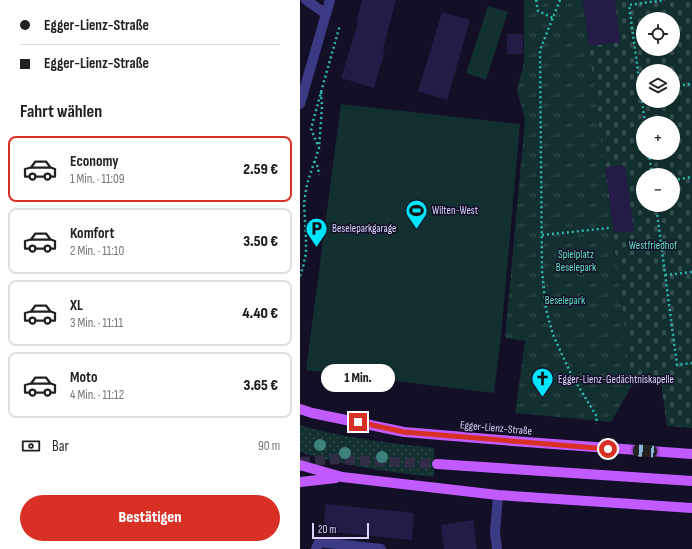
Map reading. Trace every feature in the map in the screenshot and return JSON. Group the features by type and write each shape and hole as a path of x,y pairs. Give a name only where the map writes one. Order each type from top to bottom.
{"main road":[{"name":"Egger-Lienz-Straße","path":"300,409 312,413 404,432 512,442 692,454"},
{"path":"437,464 692,481"},
{"path":"300,465 342,477 498,495 692,508"},
{"path":"300,482 342,477"}],"street":[{"path":"306,0 326,14"},
{"path":"300,104 330,0"},
{"path":"497,549 495,532 498,495"},
{"path":"316,549 318,542 381,549"}],"path":[{"path":"536,0 538,11 553,18"},
{"path":"560,0 540,50 542,271 546,309 553,335 571,374 597,417 596,424"},
{"path":"638,64 630,5 665,0"},
{"path":"319,148 311,130 340,23"},
{"path":"680,85 692,84"},
{"path":"300,276 306,253 304,203 307,184 319,148 322,107 321,92"},
{"path":"314,161 318,166 319,175"},
{"path":"680,179 692,177"},
{"path":"657,212 677,365 692,363"},
{"path":"542,235 609,228"},
{"path":"665,275 692,272"}],"green space":[{"name":"Beselepark","path":"524,0 583,0 632,385 611,422 515,413 525,341 505,338 525,119 517,90 524,62"},
{"name":"Westfriedhof","path":"583,0 692,0 692,428 667,426 661,382 632,385"},
{"path":"488,6 508,12 486,80 466,73"},
{"name":"Wilten-West","path":"341,104 520,124 501,337 494,393 306,370"},
{"path":"300,425 350,437 434,448 434,477 349,465 300,452"}],"building":[{"path":"362,0 396,0 383,49 385,50 374,88 341,78 358,23 356,23"},
{"path":"583,0 615,0 620,42 589,46"},
{"path":"442,12 470,20 447,100 418,91"},
{"path":"507,34 523,34 523,54 507,54"},
{"path":"625,165 634,231 614,233 605,167"},
{"path":"326,504 414,513 412,540 323,531"},
{"path":"473,520 477,549 444,549 441,525"}],"tunnel":[{"path":"300,462 337,459 437,464"}],"place":[{"name":"Wilten-West","path":"417,230"},
{"name":"Beseleparkgarage","path":"316,248"},
{"name":"Egger-Lienz-Gedächtniskapelle","path":"543,398"}],"route":[{"path":"358,422 404,432 608,449"}],"park label":[{"name":"Spielplatz Beselepark","path":"576,260"}]}
